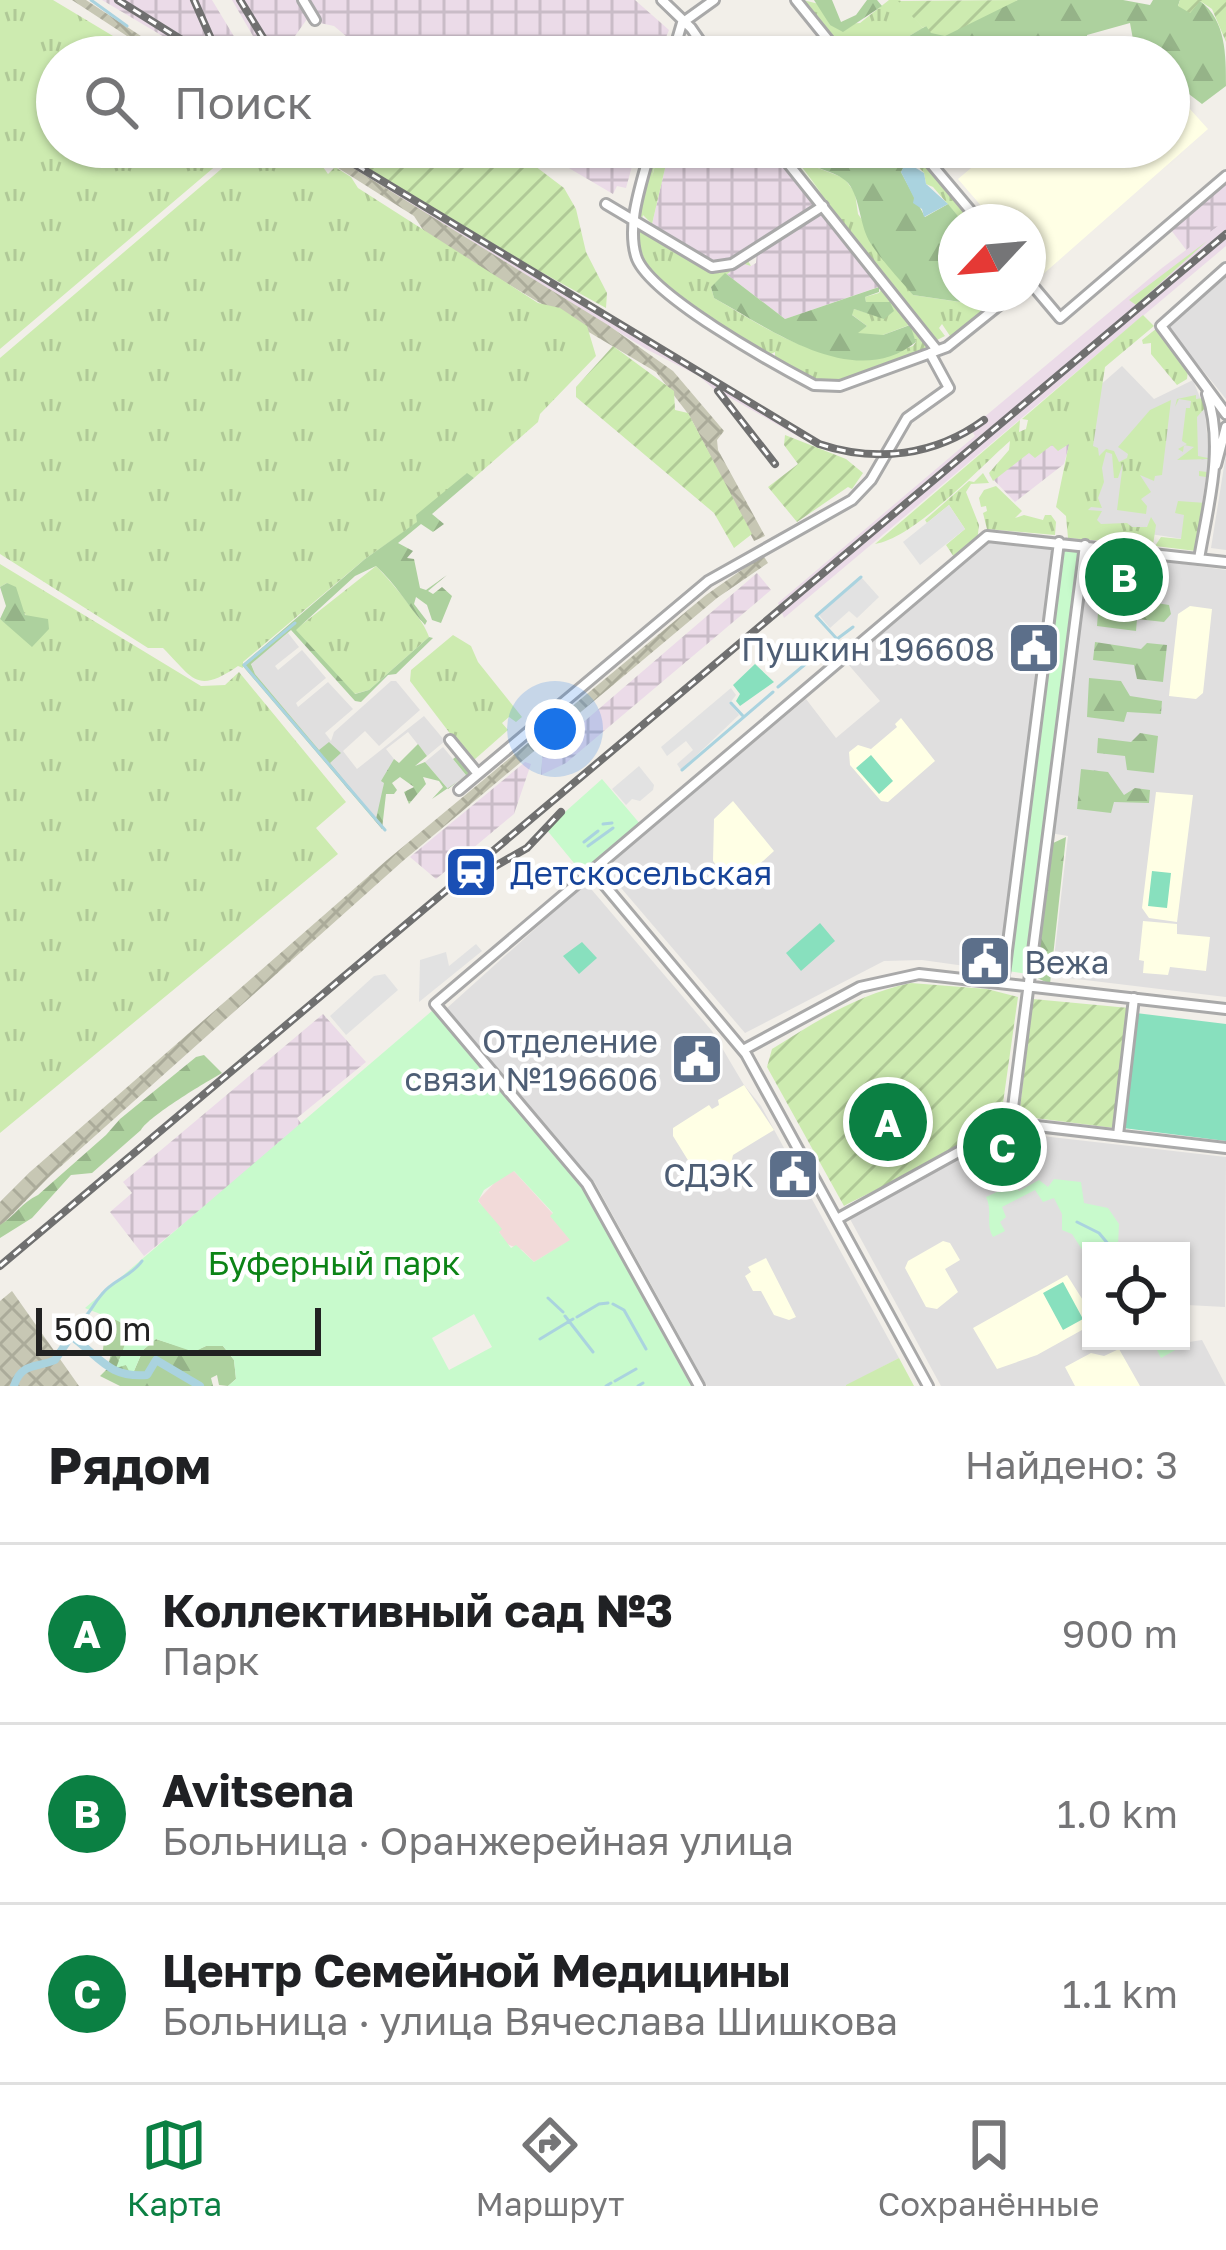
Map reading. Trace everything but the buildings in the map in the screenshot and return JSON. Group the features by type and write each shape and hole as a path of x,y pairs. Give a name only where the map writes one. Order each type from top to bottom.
{"street":[{"path":"303,0 315,20"},
{"path":"662,0 695,36"},
{"path":"679,36 684,21 714,0"},
{"path":"796,0 825,36"},
{"path":"646,168 634,221 635,253 653,284 808,382 840,386 933,351 956,342 992,312"},
{"path":"459,790 708,581 846,505 871,480 911,413 949,388 933,351 793,168"},
{"path":"935,168 965,204"},
{"path":"1046,302 1060,318 1226,176"},
{"path":"605,204 705,264 717,266 739,260 824,206"},
{"path":"1226,268 1161,322 1163,332 1226,414"},
{"path":"1203,387 1214,426 1214,471"},
{"path":"1199,559 1226,427"},
{"path":"699,1386 594,1195 435,1004 986,536 1226,562"},
{"path":"1004,982 1059,542"},
{"path":"1011,1123 1085,545"},
{"path":"450,740 478,774"},
{"path":"592,870 743,1050 928,1386"},
{"path":"743,1050 846,994 882,980 931,974 1226,1009"},
{"path":"1118,1135 1134,998"},
{"path":"837,1219 1011,1123 1226,1148"}],"shaded area":[{"path":"72,0 86,0 141,36 127,36"},
{"path":"102,0 212,0 234,36 163,36"},
{"path":"232,0 296,0 307,19 295,36 253,36"},
{"path":"306,0 635,0 669,30 667,36 346,36 320,23"},
{"path":"1190,109 1208,129 1190,145"},
{"path":"338,168 353,168 608,325 673,371 724,431 717,440 718,450 765,536 754,541 689,415 656,372 427,236 414,216"},
{"path":"353,168 371,168 800,434 859,453 907,452 970,429 1226,220 1226,246 784,618 778,603 975,436 972,431 928,450 896,456 859,455 799,437 722,393 742,427 699,376 646,349"},
{"path":"569,168 632,168 626,188 617,186 613,194"},
{"path":"665,168 789,168 814,198 812,208 714,263 652,224"},
{"path":"971,168 1164,168 1046,272 1046,204 980,204 958,179"},
{"path":"1226,183 1226,220 1187,251 1171,230"},
{"path":"822,212 884,285 785,319 725,273 743,263 756,263 757,252"},
{"path":"1226,275 1226,399 1166,325"},
{"path":"1122,366 1154,399 1193,380 1205,410 1209,458 1196,541 1085,524 1098,387"},
{"path":"1037,435 1070,442 1064,464 1015,502 989,475"},
{"path":"1226,454 1226,550 1211,548"},
{"path":"949,505 965,529 920,565 903,542"},
{"path":"990,541 1054,548 1001,971 922,960 884,961 745,1033 604,868 806,699 836,738 880,701 847,663"},
{"path":"1088,551 1226,570 1226,997 1052,976 1068,836 1050,833"},
{"path":"763,555 768,563 717,598 404,860 49,1177 0,1227 0,1202 30,1172 387,860 706,595"},
{"path":"757,573 771,590 566,763 541,775 543,749 551,750"},
{"path":"862,578 879,597 857,618 849,611 830,628 819,615"},
{"path":"1190,606 1212,609 1203,693 1196,699 1169,696 1178,614"},
{"path":"288,633 299,647 275,666 278,670 302,650 326,678 296,703 298,707 328,682 353,709 325,733 331,741 334,732 391,681 420,710 379,746 365,731 343,751 357,769 424,716 445,741 427,756 408,732 386,749 394,759 384,783 378,821 255,674 251,663"},
{"path":"731,688 736,695 730,703 739,715 681,770 677,764 693,750 686,741 667,756 661,747"},
{"path":"901,718 935,761 888,802 881,801 850,765 849,752 858,745 871,749"},
{"path":"443,747 466,775 448,789 425,762"},
{"path":"525,762 531,764 514,814 436,879 410,857"},
{"path":"639,766 653,790 626,805 612,789"},
{"path":"1156,792 1193,795 1177,922 1149,918 1142,908"},
{"path":"733,801 774,851 742,880 726,879 713,861 714,819"},
{"path":"586,883 712,1031 761,1106 899,1358 846,1386 707,1386 595,1183 447,1008"},
{"path":"1143,921 1177,924 1177,934 1210,937 1206,971 1170,967 1168,975 1143,973 1144,961 1139,960"},
{"path":"476,944 482,951 419,1002 420,960 446,952 449,966"},
{"path":"385,974 398,990 346,1035 330,1016 374,976"},
{"path":"323,1014 366,1062 297,1118 303,1126 144,1256 110,1212 132,1193 123,1182"},
{"path":"744,1085 774,1130 733,1155 728,1176 716,1183 699,1178 673,1136 673,1128 709,1105 712,1109 719,1105 718,1100"},
{"path":"1008,1132 1226,1157 1225,1307 1190,1305 1190,1242 1082,1242 1082,1350 1190,1350 1190,1342 1202,1340 1226,1386 941,1386 850,1219"},
{"path":"513,1170 571,1240 534,1262 507,1244 478,1200"},
{"path":"943,1241 950,1243 960,1260 945,1269 958,1292 937,1309 926,1307 905,1268 908,1261"},
{"path":"766,1258 796,1317 789,1320 774,1315 761,1291 753,1291 745,1276 751,1272 748,1267"},
{"path":"1067,1275 1082,1299 1082,1330 1037,1355 997,1369 973,1328"},
{"path":"12,1291 79,1386 0,1386 0,1301"},
{"path":"1120,1350 1140,1386 1075,1386 1065,1367 1091,1353 1104,1356"}],"green space":[{"path":"0,0 53,0 113,36 36,36 36,168 213,168 0,349"},
{"path":"803,0 819,4 830,25 860,23 889,0 900,0 923,28 909,36 832,36"},
{"path":"814,0 832,0 841,22 856,15 867,0 877,0 882,6 843,32 830,25"},
{"path":"1018,0 1123,0 1150,5 1153,0 1180,0 1178,6 1200,1 1220,28 1226,86 1202,104 1190,95 1190,36 1132,36 1130,23 1087,36 909,36 926,26"},
{"path":"1018,0 945,36 923,28 898,1"},
{"path":"1180,0 1226,0 1226,42 1212,9 1200,1 1190,13 1178,6"},
{"path":"222,168 324,168 328,174 337,168 358,188 538,303 560,308 587,326 596,356 540,414 538,422 474,478 466,474 418,522 365,559 243,662 243,668 204,681 189,675 163,648 148,648 0,554 0,358"},
{"path":"368,168 538,168 564,188 576,209 586,252 607,293 606,308 469,232"},
{"path":"649,168 654,168 652,177 654,168 665,168 652,224 643,215 638,220"},
{"path":"795,168 801,168 822,194 803,168 818,168 844,178 855,193 858,214 913,295 938,299 938,312 986,312 952,339 942,324 939,328 945,336 935,341"},
{"path":"820,168 903,168 901,172 925,217 938,210 938,299 913,295 886,264 871,244 848,183"},
{"path":"919,168 929,168 959,204 948,204 926,184"},
{"path":"637,228 700,262 728,265 747,259 751,266 741,263 711,287 714,298 809,348 858,357 913,346 916,342 909,325 883,335 857,332 867,326 851,314 854,309 884,318 893,311 889,302 866,302 865,297 879,293 884,285 932,349 927,344 928,351 828,385 815,382 775,358 775,352 769,355 662,289 660,286 671,291 642,257"},
{"path":"1207,241 1136,305 1129,300"},
{"path":"725,273 785,319 879,287 879,292 865,297 866,302 890,302 894,311 884,319 854,309 852,315 867,326 858,333 883,335 910,325 916,342 892,356 866,360 812,350 714,298 711,287"},
{"path":"1143,315 1154,326 1105,367 1093,446 1099,456 1106,449 1114,451 1119,462 1127,458 1118,447 1150,410 1171,400 1162,475 1154,481 1140,475 1151,492 1141,499 1146,514 1117,510 1123,463 1114,478 1112,454 1106,452 1098,498 1102,508 1088,510 1102,511 1097,520 1101,524 1147,527 1151,517 1156,525 1153,545 1068,538 1066,516 1056,507 1069,444 1058,451 1052,445 1035,458 1029,453 993,481 989,473 1009,450 1010,441 927,516 875,544 1020,420 1019,432 1026,429 1028,420 1022,419"},
{"path":"1157,328 1188,370 1187,379 1177,385 1151,354 1151,343 1143,344"},
{"path":"613,346 674,391 675,410 688,413 752,534 734,548 714,513 576,397 576,387"},
{"path":"1196,395 1196,399 1203,398 1205,408 1197,417 1198,456 1208,458 1209,460 1207,471 1208,459 1177,460 1194,447 1185,445 1186,408 1191,401 1179,399 1175,407 1177,399"},
{"path":"785,435 846,459 863,473 852,489 848,487 797,522 768,487 798,464 784,445"},
{"path":"467,473 474,478 432,514 444,524 433,532 421,524 398,543 413,551 407,558 414,559 420,588 426,590 447,575 428,591 433,594 442,587 452,596 441,623 432,620 427,605 416,597 414,604 427,621 425,625 376,566 355,576 296,630 355,694 369,690 433,638 396,674 388,675 361,702 355,701 291,630 251,664 319,750 329,742 341,753 330,763 376,819 381,781 394,759 399,763 418,744 427,756 415,766 425,762 447,788 432,799 443,787 423,777 426,784 409,804 404,792 414,787 400,777 392,783 397,790 394,794 386,794 382,829 242,665 365,559 417,522 416,515"},
{"path":"983,473 989,483 971,484 966,492 979,525 977,542 956,560 946,545 965,529 949,505 927,523 925,520"},
{"path":"996,486 1022,511 1015,518 1024,515 1043,520 1051,515 1055,535 987,529 986,506 981,507 979,498 984,490"},
{"path":"1178,501 1206,503 1196,551 1155,546 1161,537 1181,539 1184,515 1175,513"},
{"path":"1060,549 1082,552 1028,974 1007,971"},
{"path":"0,564 201,686 225,685 239,672 346,802 316,828 338,854 0,1133 0,619 13,629 29,618 7,583 0,587"},
{"path":"376,566 429,637 369,690 354,694 295,630"},
{"path":"7,583 16,587 25,615 48,619 49,629 32,647 0,619 6,606 0,587"},
{"path":"1100,586 1131,590 1138,600 1169,605 1171,614 1164,622 1137,619 1136,631 1097,626"},
{"path":"453,635 471,646 478,662 522,717 516,722 509,717 502,723 508,730 474,760 410,681 411,670"},
{"path":"1095,642 1141,649 1147,643 1167,645 1163,682 1137,679 1134,665 1093,660"},
{"path":"755,664 774,682 740,706 736,701 740,694 733,685"},
{"path":"1089,678 1121,681 1130,696 1162,701 1161,714 1127,712 1124,722 1087,717"},
{"path":"1140,733 1158,736 1154,773 1127,770 1125,756 1097,753 1098,738 1131,742"},
{"path":"871,755 893,781 879,794 856,768"},
{"path":"457,756 470,773 458,781 466,775 453,759"},
{"path":"1081,769 1108,772 1124,795 1135,788 1150,790 1149,803 1114,802 1111,813 1077,809"},
{"path":"602,779 641,825 583,874 546,829"},
{"path":"1066,837 1050,984 1035,977 1051,844"},
{"path":"1152,871 1171,873 1167,908 1148,906"},
{"path":"820,923 835,941 801,971 786,953"},
{"path":"582,942 597,958 579,974 563,956"},
{"path":"911,983 987,989 1018,997 1003,1103 954,1149 844,1206 767,1067 772,1049 856,1001"},
{"path":"1033,999 1129,1008 1114,1128 1019,1116"},
{"name":"Буферный парк","path":"433,1010 584,1191 691,1386 228,1386 236,1379 234,1360 223,1346 194,1352 156,1339 143,1350 134,1371 130,1373 126,1365 116,1368 126,1340 125,1326 85,1308","holes":["514,1171 553,1213 550,1216 570,1240 534,1262 516,1245 511,1248 478,1201 484,1190","474,1314 492,1347 449,1370 432,1338"]},
{"path":"1136,1013 1226,1024 1226,1141 1123,1128"},
{"path":"204,1055 222,1073 155,1116 92,1173 71,1175 32,1218 0,1238 0,1225 120,1119"},
{"path":"1054,1179 1081,1182 1084,1203 1108,1208 1119,1224 1118,1242 1082,1242 1082,1249 1072,1234 1062,1230 1062,1214 1054,1198 1043,1202 1035,1190 1002,1207 1006,1217 1000,1222 1005,1231 993,1237 986,1197 1014,1184 1019,1191 1039,1180 1048,1187"},
{"path":"1063,1282 1082,1320 1063,1330 1043,1293"},
{"path":"106,1317 120,1319 127,1340 119,1360 134,1371 143,1350 156,1339 194,1351 223,1346 234,1360 236,1379 228,1386 219,1385 217,1375 211,1378 213,1386 120,1386 100,1376 111,1354 103,1350"},
{"path":"899,1358 914,1386 846,1386 846,1385"}],"water":[{"path":"903,168 924,173 926,184 948,204 938,204 938,209 924,217"}],"waterway":[{"path":"91,0 127,26"},
{"path":"853,627 837,639 816,616 861,577"},
{"path":"295,623 244,665 385,830"},
{"path":"778,687 827,646"},
{"path":"682,770 773,692"},
{"path":"731,703 743,716"},
{"path":"603,824 612,823"},
{"path":"588,846 613,828"},
{"path":"584,842 598,831"},
{"path":"1077,1222 1106,1242"},
{"path":"75,1325 106,1289 142,1261"},
{"path":"548,1298 563,1312"},
{"path":"577,1317 608,1303"},
{"path":"613,1304 624,1310 646,1349"},
{"path":"565,1316 593,1352"},
{"path":"540,1339 573,1319"},
{"path":"14,1386 26,1369 55,1360 71,1336 123,1373 147,1375 156,1360 200,1386"},
{"path":"615,1381 636,1369"},
{"path":"606,1386 611,1383"},
{"path":"638,1386 643,1383"}],"railway":[{"path":"118,0 175,36"},
{"path":"194,0 210,36"},
{"path":"240,0 262,36"},
{"path":"361,168 819,444 862,453 904,453 946,442 984,420"},
{"path":"0,1266 1226,234"},
{"path":"718,391 775,464"},
{"path":"492,868 527,848 561,812"}],"place":[{"name":"Avitsena","path":"1124,577"},
{"name":"Пушкин 196608","path":"1034,648"},
{"name":"Детскосельская","path":"471,872"},
{"name":"Вежа","path":"985,961"},
{"name":"Отделение связи №196606","path":"697,1059"},
{"name":"Коллективный сад №3","path":"888,1122"},
{"name":"Центр Семейной Медицины","path":"1002,1147"},
{"name":"СДЭК","path":"793,1174"}]}
